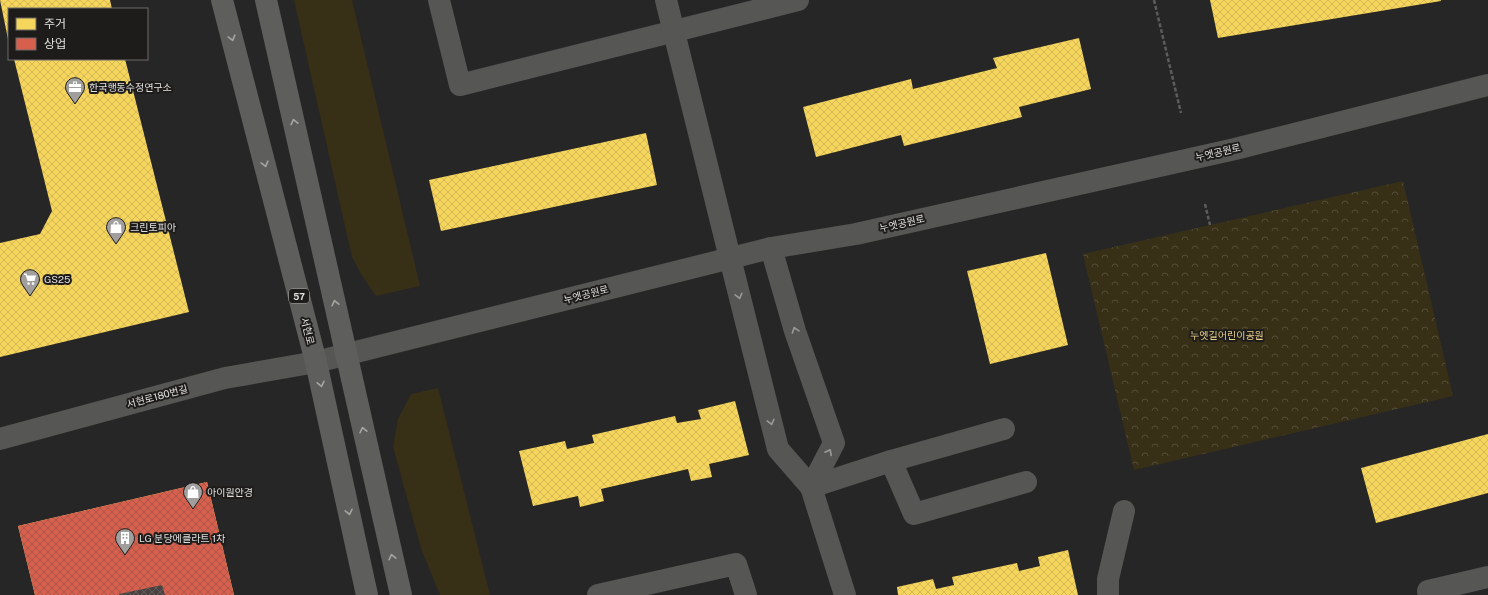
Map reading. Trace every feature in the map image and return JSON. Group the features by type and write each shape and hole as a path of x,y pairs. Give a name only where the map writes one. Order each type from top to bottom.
{"main road":[{"name":"서현로","path":"222,0 316,362 367,595"},
{"path":"266,0 401,595"}],"street":[{"path":"439,0 460,84 798,0"},
{"path":"666,0 778,449 811,487 845,595"},
{"name":"누엣공원로","path":"316,362 771,248 856,234 1228,150 1488,85"},
{"path":"771,248 795,332 834,443 811,487"},
{"name":"서현로180번길","path":"0,439 225,378 316,362"},
{"path":"811,487 891,461 1004,429"},
{"path":"891,461 914,514 1026,482"},
{"path":"1108,595 1108,579 1124,511"},
{"path":"598,595 736,564 746,595"},
{"path":"1429,595 1428,591 1488,577"}],"path":[{"path":"1154,0 1181,113"},
{"path":"1206,204 1210,225"}],"green space":[{"path":"294,0 352,0 420,286 376,296 361,274 352,257"},
{"name":"누엣길어린이공원","path":"1403,181 1453,396 1134,470 1083,254"},
{"path":"438,388 490,595 440,595 421,548 393,447 398,419 411,394"}],"building: 주거":[{"path":"0,0 110,0 112,8 8,8 8,39"},
{"path":"1210,0 1441,0 1441,1 1218,38"},
{"path":"1079,38 1091,89 1019,107 1022,117 904,146 901,135 816,157 803,107 911,79 913,89 997,68 993,58"},
{"path":"14,60 125,60 189,312 0,357 0,243 40,234 52,211"},
{"path":"646,133 657,185 441,231 429,180"},
{"path":"1046,253 1068,345 990,364 967,271"},
{"path":"735,401 749,455 709,464 712,477 691,481 688,469 601,489 604,501 580,507 578,496 533,506 519,451 565,441 567,449 594,443 592,435 675,416 677,423 701,419 698,410"},
{"path":"1488,434 1488,493 1376,523 1361,468"},
{"name":"LG 분당에클라트 1차","path":"207,482 234,595 165,595 162,585 117,595 35,595 18,526"},
{"path":"1068,550 1078,595 898,595 897,587 933,579 936,589 954,585 952,577 1017,563 1019,571 1040,566 1038,557"}],"building: 상업":[{"name":"LG 분당에클라트 1차","path":"207,482 234,595 35,595 18,526"}],"building: 기타":[{"path":"162,585 165,595 119,595 119,594"}],"place":[{"name":"한국행동수정연구소","path":"75,104"},
{"name":"크린토피아","path":"116,244"},
{"name":"GS25","path":"30,296"},
{"name":"아이원안경","path":"193,509"},
{"name":"LG 분당에클라트 1차","path":"125,555"}]}
